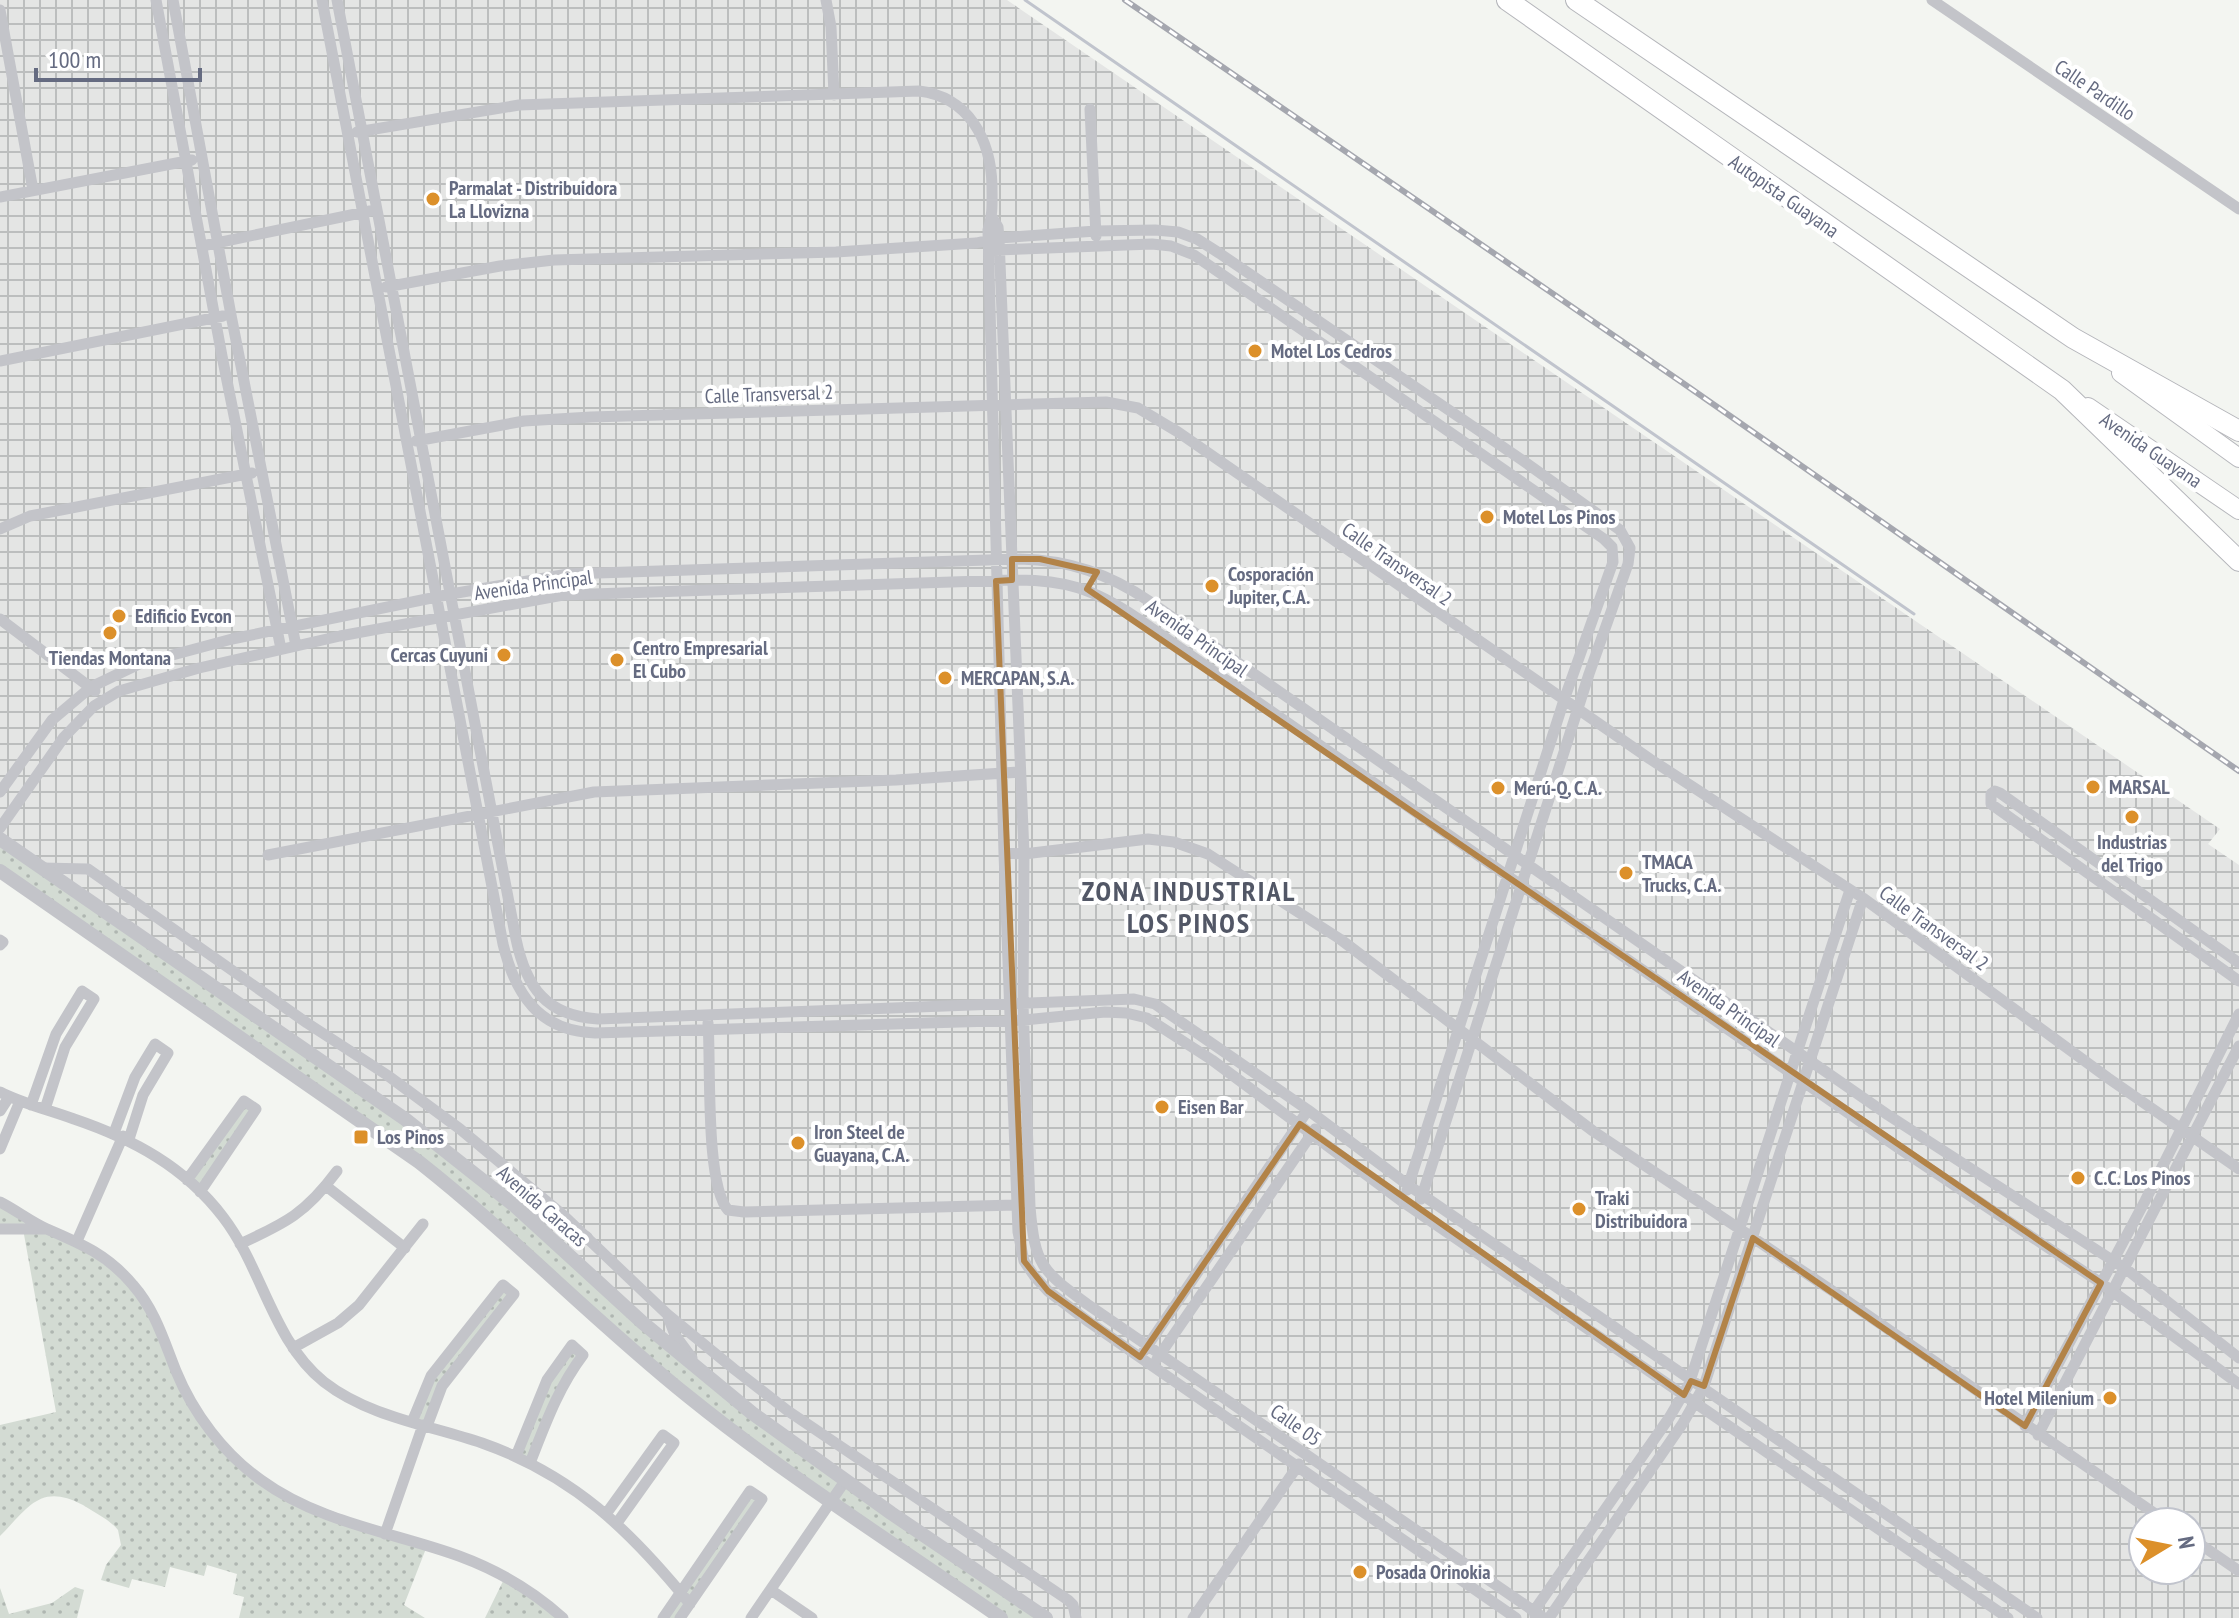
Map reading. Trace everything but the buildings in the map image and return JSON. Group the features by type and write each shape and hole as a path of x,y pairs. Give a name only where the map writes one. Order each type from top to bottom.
{"highway":[{"name":"Autopista Guayana","path":"1507,0 2062,390 2239,561"},
{"path":"1576,0 2073,338 2239,431"}],"main road":[{"path":"2073,338 2239,458"},
{"name":"Avenida Guayana","path":"2062,390 2239,510"}],"street":[{"path":"157,0 281,649"},
{"path":"173,0 296,646"},
{"path":"322,0 507,961 517,987 532,1007 556,1024 595,1033 1024,1020 1105,1012 1136,1014 1176,1036 1403,1202 2008,1618"},
{"path":"337,0 513,923 527,977 542,997 557,1009 598,1019 1141,1000 1162,1009 1308,1110 1422,1195 2031,1616"},
{"path":"826,0 831,27 834,95"},
{"name":"Calle Pardillo","path":"1932,0 2239,209"},
{"path":"0,10 33,190"},
{"path":"348,133 519,105 919,91 953,102 974,122 986,145 991,169 992,217 998,227 990,244 990,406 1016,1205 728,1210 719,1196 714,1167 707,1015"},
{"path":"1090,109 1096,246"},
{"path":"0,197 202,157"},
{"path":"202,246 378,210"},
{"path":"377,289 500,266 554,260 836,252 990,244 1096,231 1168,231 1188,235 1207,244 1620,530 1630,548 1628,564 1417,1211"},
{"path":"990,244 1161,244 1187,251 1612,547 1630,548"},
{"path":"990,244 1006,405 1024,854 1023,1004 1027,1104 1012,1104"},
{"path":"1202,259 1207,244"},
{"path":"1263,302 1271,288"},
{"path":"0,361 231,315"},
{"path":"1361,370 1369,355"},
{"name":"Calle Transversal 2","path":"407,443 558,418 1106,402 1128,405 1148,413 1578,710 1863,898 2108,1078 2239,1169"},
{"path":"0,529 30,516 262,472"},
{"path":"1560,508 1570,493"},
{"path":"1403,1202 1564,700 1613,562 1612,547"},
{"name":"Avenida Principal","path":"0,792 52,720 91,687 145,662 291,626 539,578 597,572 1012,559 1056,561 1097,572 1149,601 1796,1052 2126,1269 2239,1358"},
{"path":"649,570 650,591"},
{"path":"597,572 598,593"},
{"path":"1087,589 1097,572"},
{"name":"Avenida Principal","path":"0,828 64,737 102,700 150,681 281,649 551,597 598,593 1012,580 1046,581 1087,589 1108,600 1804,1082 2114,1291 2239,1384"},
{"path":"1108,600 1117,582"},
{"path":"0,619 91,687 102,700"},
{"path":"268,855 611,790 1020,772"},
{"path":"2239,963 2000,793 1995,791 1991,794 1991,804 2239,981"},
{"name":"Avenida Caracas","path":"0,839 382,1103 515,1206 705,1376 845,1481 1046,1618"},
{"path":"1004,853 1024,854 1148,839 1195,848 1221,862 1340,939 1593,1131 2143,1506"},
{"path":"42,868 79,867 108,882 234,973 387,1075 460,1129 563,1215 667,1314 788,1411 1068,1600 1073,1605 1076,1618"},
{"path":"0,871 419,1162 490,1220 681,1391 1001,1618"},
{"path":"1541,1616 1684,1395 1690,1381 1850,890"},
{"path":"1541,1616 1703,1389 1863,898"},
{"path":"500,926 513,923"},
{"path":"1819,981 1834,989"},
{"path":"0,1149 15,1099 82,991 94,999 65,1047 45,1109"},
{"path":"1136,1014 1141,1000"},
{"path":"2025,1426 2113,1262 2239,1014"},
{"path":"77,1241 122,1136 168,1053 155,1044 135,1077 122,1136"},
{"path":"2038,1435 2239,1046"},
{"path":"15,1099 122,1136 187,1180 226,1220 293,1348 312,1371 338,1391 363,1405 516,1456 566,1484 643,1547 690,1604"},
{"path":"0,1111 15,1099"},
{"path":"187,1180 244,1101 256,1109 200,1192"},
{"name":"Calle 05","path":"1027,1104 1030,1207 1037,1253 1049,1276 1541,1616"},
{"path":"1140,1357 1308,1110"},
{"path":"1152,1366 1321,1122"},
{"path":"240,1244 296,1216 337,1171"},
{"path":"479,1178 586,1238"},
{"path":"326,1186 405,1248"},
{"path":"0,1202 46,1229 92,1248 134,1286 160,1328 193,1404 216,1436 260,1479 295,1501 346,1522 457,1555 496,1572 531,1593 563,1618"},
{"name":"Calle 05","path":"1016,1205 1024,1261 1048,1291 1516,1618"},
{"path":"293,1348 349,1315 372,1292 423,1224"},
{"path":"0,1229 46,1229"},
{"path":"385,1534 421,1424 431,1376 503,1285 514,1294 442,1386 421,1424"},
{"path":"667,1314 675,1335 705,1376"},
{"path":"516,1456 547,1380 572,1345 583,1355 554,1402 530,1463"},
{"path":"606,1514 663,1435 674,1443 617,1523"},
{"path":"1193,1618 1306,1454"},
{"path":"751,1618 845,1481"},
{"path":"663,1618 750,1491 762,1499 680,1618"},
{"path":"2207,1549 2239,1571"},
{"path":"1956,1582 1964,1568"},
{"path":"771,1590 812,1618"}],"highlighted area":[{"path":"1012,559 1040,559 1097,572 1087,589 2101,1283 2025,1426 1753,1238 1704,1386 1691,1381 1684,1395 1300,1124 1140,1357 1048,1291 1024,1261 996,581 1012,580"}],"shaded area":[{"path":"0,0 1007,0 2220,829 2208,844 2239,865 2239,1618 1047,1618 891,1513 0,838"},
{"path":"0,838 405,1119 682,1357 1047,1618 1001,1618 718,1420 481,1212 0,871"},
{"path":"244,1101 256,1109 199,1191 188,1181"},
{"path":"0,1202 62,1234 134,1286 176,1372 216,1436 277,1491 427,1546 404,1605 425,1618 239,1618 244,1597 233,1594 237,1574 207,1565 204,1576 170,1567 165,1587 132,1579 129,1588 101,1580 106,1565 121,1545 118,1530 83,1505 56,1496 36,1501 0,1536 0,1425 56,1412 23,1229 0,1229"},
{"path":"503,1285 514,1294 448,1377 427,1426 412,1422 419,1402"},
{"path":"572,1345 583,1355 530,1463 516,1456 541,1393"},
{"path":"750,1491 762,1499 680,1618 663,1618"},
{"path":"505,1577 563,1618 485,1618"},
{"path":"75,1587 84,1590 77,1618 0,1618 0,1588 9,1614 52,1603"}],"waterway":[{"path":"1025,0 1914,614"}],"railway":[{"path":"1125,0 1680,381 2239,771"}],"place":[{"name":"Parmalat - Distribuidora La Llovizna","path":"433,199"},
{"name":"Motel Los Cedros","path":"1255,351"},
{"name":"Motel Los Pinos","path":"1487,517"},
{"name":"Cosporación Jupiter, C.A.","path":"1212,586"},
{"name":"Edificio Evcon","path":"119,616"},
{"name":"Tiendas Montana","path":"110,633"},
{"name":"Cercas Cuyuni","path":"504,655"},
{"name":"Centro Empresarial El Cubo","path":"617,660"},
{"name":"MERCAPAN, S.A.","path":"945,678"},
{"name":"MARSAL","path":"2093,787"},
{"name":"Merú-Q, C.A.","path":"1498,788"},
{"name":"Industrias del Trigo","path":"2132,817"},
{"name":"TMACA Trucks, C.A.","path":"1626,873"},
{"name":"Eisen Bar","path":"1162,1107"},
{"name":"Los Pinos","path":"361,1137"},
{"name":"Iron Steel de Guayana, C.A.","path":"798,1143"},
{"name":"C.C. Los Pinos","path":"2078,1178"},
{"name":"Traki Distribuidora","path":"1579,1209"},
{"name":"Hotel Milenium","path":"2110,1398"},
{"name":"Posada Orinokia","path":"1360,1572"}],"district":[{"name":"ZONA INDUSTRIAL LOS PINOS","path":"1189,906"}]}
